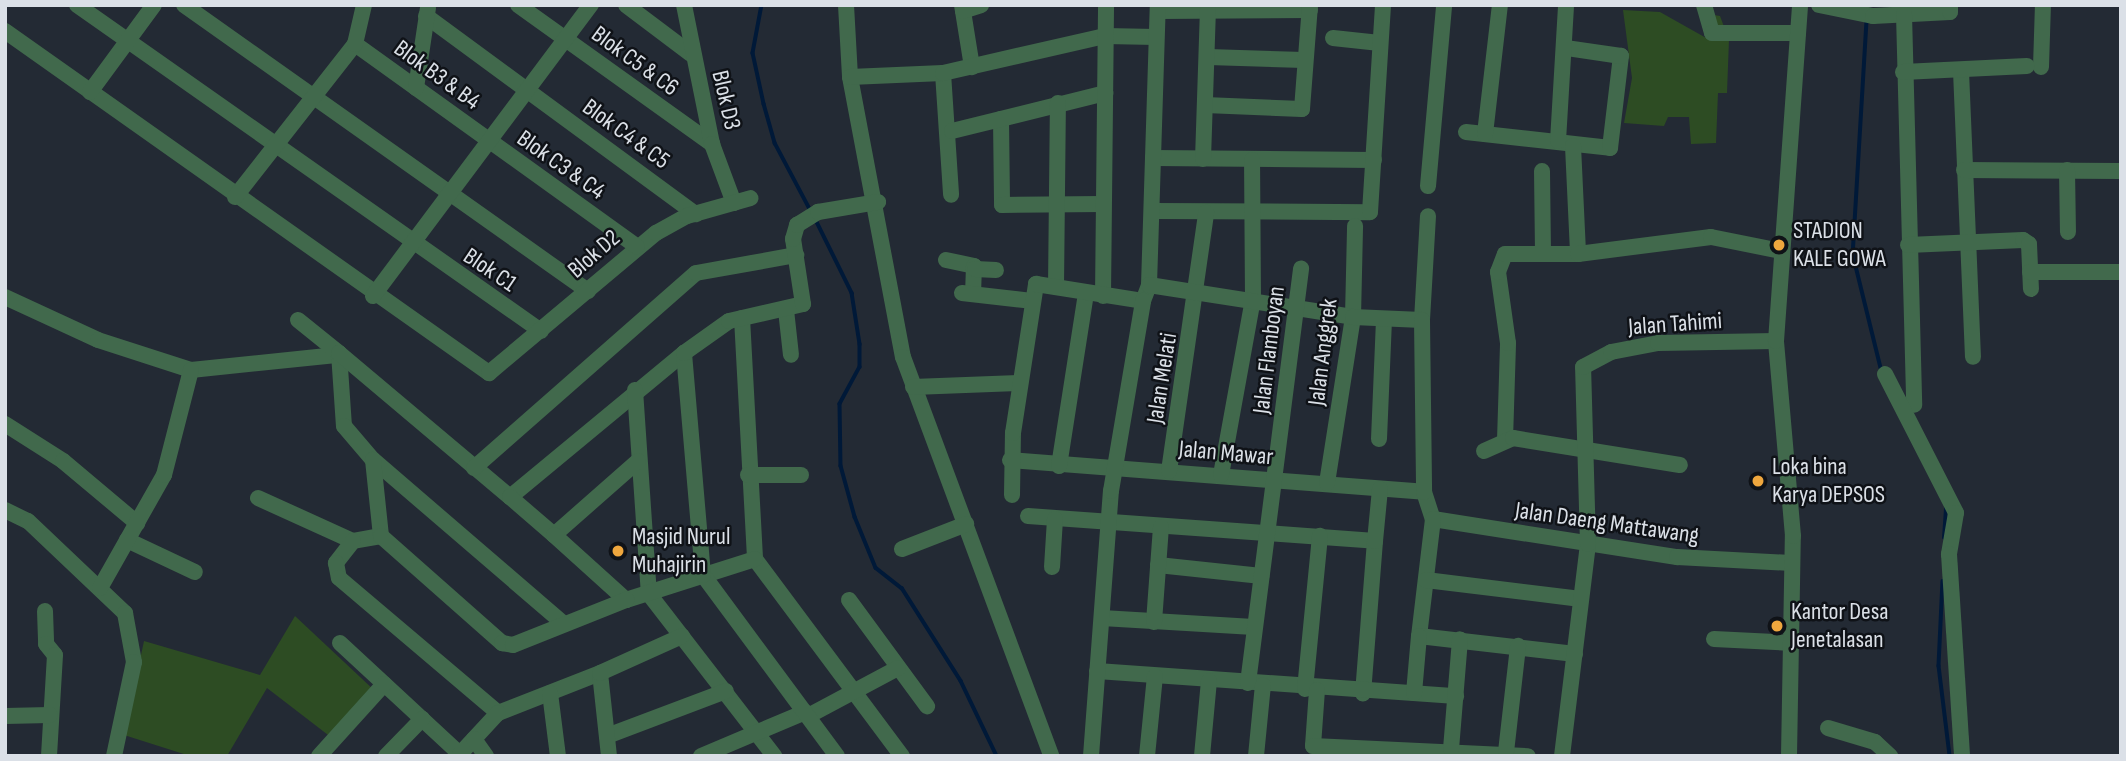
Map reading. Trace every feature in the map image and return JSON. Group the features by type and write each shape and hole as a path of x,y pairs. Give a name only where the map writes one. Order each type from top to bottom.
{"street":[{"name":"Blok C1","path":"77,5 414,246 541,331"},
{"path":"90,92 154,5"},
{"path":"184,5 316,94 588,291"},
{"name":"Blok C5 & C6","path":"518,5 712,145"},
{"path":"5,32 373,296 493,144 591,5"},
{"path":"626,5 691,54"},
{"name":"Blok D3","path":"684,5 691,54 712,145 734,203"},
{"path":"846,5 850,77 878,202 895,327 913,387 1051,756"},
{"path":"972,67 962,8 981,5"},
{"path":"1103,296 1106,5"},
{"path":"1153,211 1366,214 1374,160 1383,5"},
{"path":"1428,186 1444,5"},
{"path":"1485,134 1500,5"},
{"path":"1566,5 1565,144 1578,254"},
{"path":"1704,5 1712,33 1798,33"},
{"path":"1789,756 1792,563 1776,341 1800,5"},
{"path":"1819,5 1869,16 1950,12 1950,5"},
{"path":"1903,72 2034,67 2043,5"},
{"path":"235,197 355,44 361,6"},
{"path":"1091,756 1114,468 1143,301 1149,285 1158,8 1310,8 1302,109 1205,105"},
{"path":"1203,159 1208,10"},
{"path":"416,88 427,11"},
{"name":"Blok C4 & C5","path":"427,11 529,91 696,214"},
{"path":"1903,14 1914,405"},
{"path":"850,77 943,73 1105,36 1156,37"},
{"path":"1333,38 1380,43"},
{"name":"Blok B3 & B4","path":"355,44 493,144"},
{"path":"1466,132 1610,148 1622,61 1618,53 1566,48"},
{"path":"1208,57 1304,60"},
{"path":"1961,71 1973,357"},
{"path":"943,73 952,131 951,195"},
{"path":"952,131 1105,93"},
{"path":"1056,287 1054,204 1058,103"},
{"path":"1001,119 1002,205 1102,204"},
{"name":"Blok C3 & C4","path":"493,144 637,247"},
{"path":"1153,158 1374,160"},
{"path":"1222,475 1252,299 1252,160"},
{"path":"1964,170 2121,170"},
{"path":"2067,170 2068,232"},
{"path":"1542,171 1543,252"},
{"name":"Blok D2","path":"373,296 485,372 493,372 637,247 696,214 751,198"},
{"path":"510,497 635,390 684,353 742,318 786,310 805,301 793,235 800,222 818,212 878,202"},
{"name":"Jalan Melati","path":"1169,471 1199,292 1206,213"},
{"path":"1414,693 1426,580 1430,505 1422,320 1428,216"},
{"name":"Jalan Anggrek","path":"1327,483 1353,317 1355,226"},
{"path":"1505,440 1507,343 1499,262 1511,253 1578,254 1711,237 1781,251"},
{"path":"1908,245 1968,240 2027,242 2031,281 2121,272"},
{"path":"474,468 696,273 796,255"},
{"path":"946,260 975,269 996,270"},
{"name":"Jalan Flamboyan","path":"1256,756 1254,627 1264,535 1275,480 1300,305 1301,268"},
{"path":"975,269 967,293 1032,300"},
{"path":"1012,495 1010,460 1019,383 1036,284 1143,301"},
{"path":"1149,285 1300,305 1353,317 1422,320"},
{"path":"1059,466 1086,293"},
{"path":"5,297 97,340 191,370 338,354"},
{"path":"786,310 791,355"},
{"path":"742,318 748,475 755,559 902,756"},
{"path":"1379,439 1384,319"},
{"path":"298,320 510,497 626,600"},
{"name":"Jalan Tahimi","path":"1587,451 1586,363 1658,343 1776,341"},
{"path":"684,353 703,575 837,756"},
{"path":"338,354 346,432 373,460 564,624"},
{"path":"100,588 164,475 191,370"},
{"path":"1885,374 1956,513 1949,555 1962,756"},
{"path":"913,387 1019,383"},
{"path":"635,390 649,594 774,756"},
{"path":"5,424 63,461 136,523"},
{"path":"1484,451 1505,440 1680,465"},
{"path":"1562,756 1588,544 1587,451"},
{"path":"373,460 381,536 502,643 513,645 626,600 755,559"},
{"name":"Jalan Mawar","path":"1010,460 1059,466 1327,483 1380,489 1430,505"},
{"path":"554,535 638,461"},
{"path":"748,475 801,475"},
{"path":"1363,694 1380,489"},
{"path":"258,498 353,541 381,536"},
{"name":"Jalan Daeng Mattawang","path":"1430,505 1588,544 1792,563"},
{"path":"5,510 28,521 124,613 134,651 114,756"},
{"path":"1028,516 1376,541"},
{"path":"1052,567 1055,519"},
{"path":"902,549 966,524"},
{"path":"1154,622 1161,527"},
{"path":"1321,536 1311,690 1312,751 1429,753 1451,749 1528,756"},
{"path":"127,540 195,572"},
{"path":"353,541 335,564 339,578 498,713"},
{"path":"1158,565 1261,576"},
{"path":"1426,580 1581,599"},
{"path":"849,600 927,706"},
{"path":"44,611 46,643 55,650 49,756"},
{"path":"1102,618 1254,627"},
{"path":"340,643 460,755 498,713 600,673 682,636"},
{"path":"1419,636 1575,654"},
{"path":"1451,749 1460,639"},
{"path":"1714,639 1792,643"},
{"path":"1506,752 1518,646"},
{"path":"708,754 807,714 898,668"},
{"path":"1097,671 1363,694 1414,693 1455,696"},
{"path":"600,673 609,756"},
{"path":"1147,756 1155,676"},
{"path":"1202,756 1209,681"},
{"path":"319,756 384,684"},
{"path":"607,736 726,691"},
{"path":"550,693 558,756"},
{"path":"5,716 50,715"},
{"path":"386,756 422,719"},
{"path":"1828,728 1875,742 1890,756"},
{"path":"474,739 485,756"}],"green space":[{"path":"1623,10 1660,12 1708,39 1708,14 1720,16 1729,40 1727,93 1718,93 1716,143 1691,144 1689,117 1668,117 1664,126 1624,123 1632,78"},
{"path":"295,616 375,691 332,738 267,688 227,756 190,756 124,735 144,641 260,675"}],"waterway":[{"path":"762,5 753,53 764,104 775,143 811,211"},
{"path":"1867,21 1853,254 1882,372"},
{"path":"815,218 852,293 860,344 860,367 840,404 841,466 855,517 876,568 902,588 961,681 997,756"},
{"path":"1944,538 1946,507"},
{"path":"1943,581 1939,666 1950,756"}],"place":[{"name":"STADION KALE GOWA","path":"1779,245"},
{"name":"Loka bina Karya DEPSOS","path":"1758,481"},
{"name":"Masjid Nurul Muhajirin","path":"618,551"},
{"name":"Kantor Desa Jenetalasan","path":"1777,626"}]}
